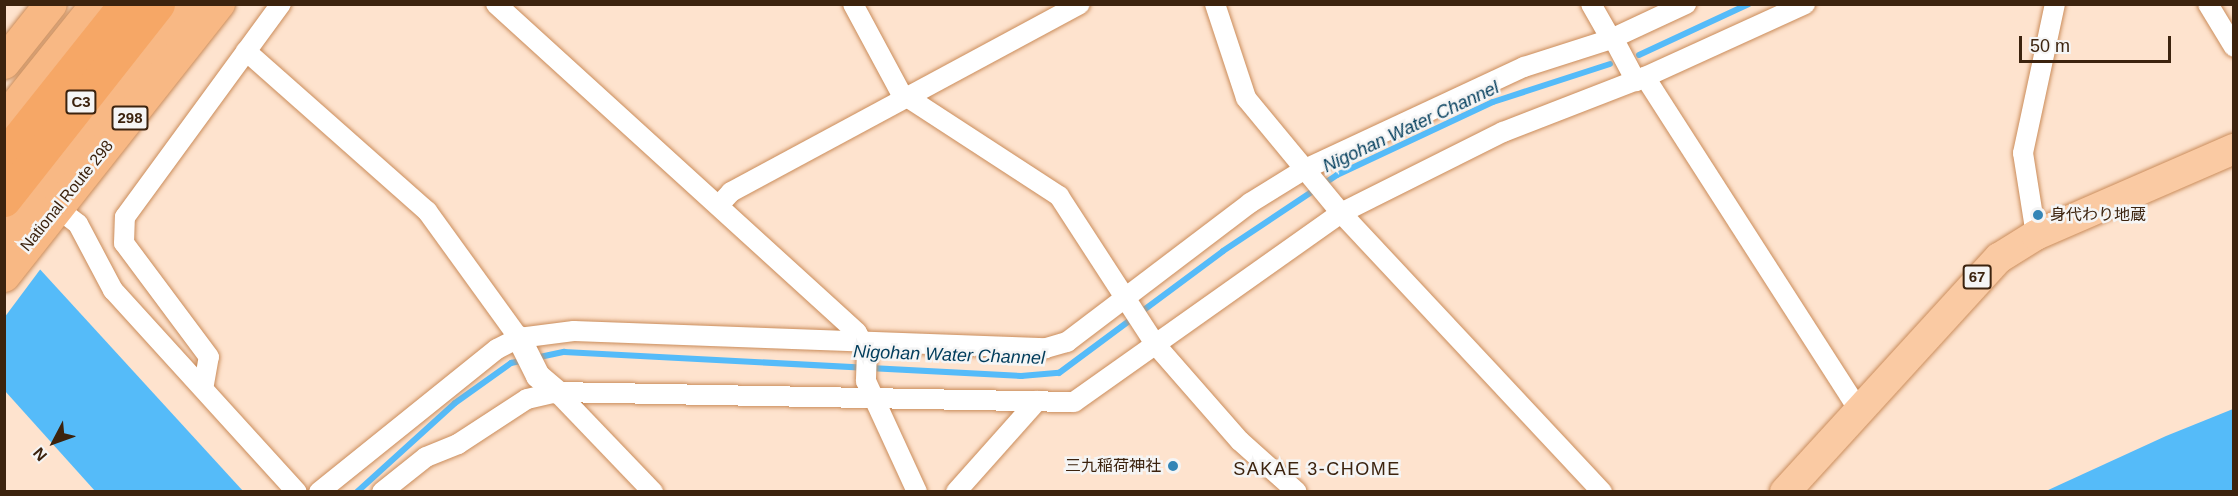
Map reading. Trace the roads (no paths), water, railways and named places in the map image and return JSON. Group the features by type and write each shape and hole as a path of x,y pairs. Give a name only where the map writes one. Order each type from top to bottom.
{"highway":[{"path":"4,63 51,4"},
{"path":"4,120 97,4"},
{"name":"C3","path":"4,156 124,4"},
{"name":"C3","path":"38,206 158,4"},
{"name":"National Route 298","path":"4,276 38,206 186,4"},
{"name":"National Route 298","path":"38,206 219,4"},
{"name":"298","path":"4,238 38,206"}],"main road":[{"name":"67","path":"1785,492 1860,412 1980,274 2036,235 2234,149"}],"street":[{"path":"204,384 209,357 124,243 125,217 281,4"},
{"path":"496,4 720,204 864,345 869,390 917,492"},
{"path":"853,4 907,98 1059,196 1155,344 1240,441 1297,492"},
{"path":"720,204 731,192 1080,4"},
{"path":"1215,4 1246,98 1341,213 1602,492"},
{"path":"1591,4 1860,412"},
{"path":"319,492 487,356 519,338 574,331 864,345 1046,348 1067,342 1126,301 1242,209 1305,169 1524,67 1612,38 1686,4"},
{"path":"382,492 426,457 458,444 527,399 557,392 869,390 1037,401 1085,397 1155,344 1341,213 1503,132 1641,79 1805,4"},
{"path":"2036,235 2023,153 2055,4"},
{"path":"2208,4 2234,47"},
{"path":"246,51 427,211 519,338 538,376 557,392 653,492"},
{"path":"38,206 78,224 113,290 204,384 297,492"},
{"path":"956,492 1037,401"},
{"path":"232,417 254,424 314,492"}],"water":[{"path":"4,230 243,491 95,491 5,391"},
{"path":"2233,409 2233,491 2046,491 2166,436"}],"waterway":[{"name":"Nigohan Water Channel","path":"1639,55 1749,4"},
{"name":"Nigohan Water Channel","path":"535,358 564,352 1021,376 1059,373 1223,251 1337,175 1493,102 1610,64"},
{"name":"Nigohan Water Channel","path":"357,492 455,403 511,363 525,360"}],"place":[{"name":"身代わり地蔵","path":"2038,215"},
{"name":"三九稲荷神社","path":"1173,466"}],"district":[{"name":"SAKAE 3-CHOME","path":"1317,469"}]}
